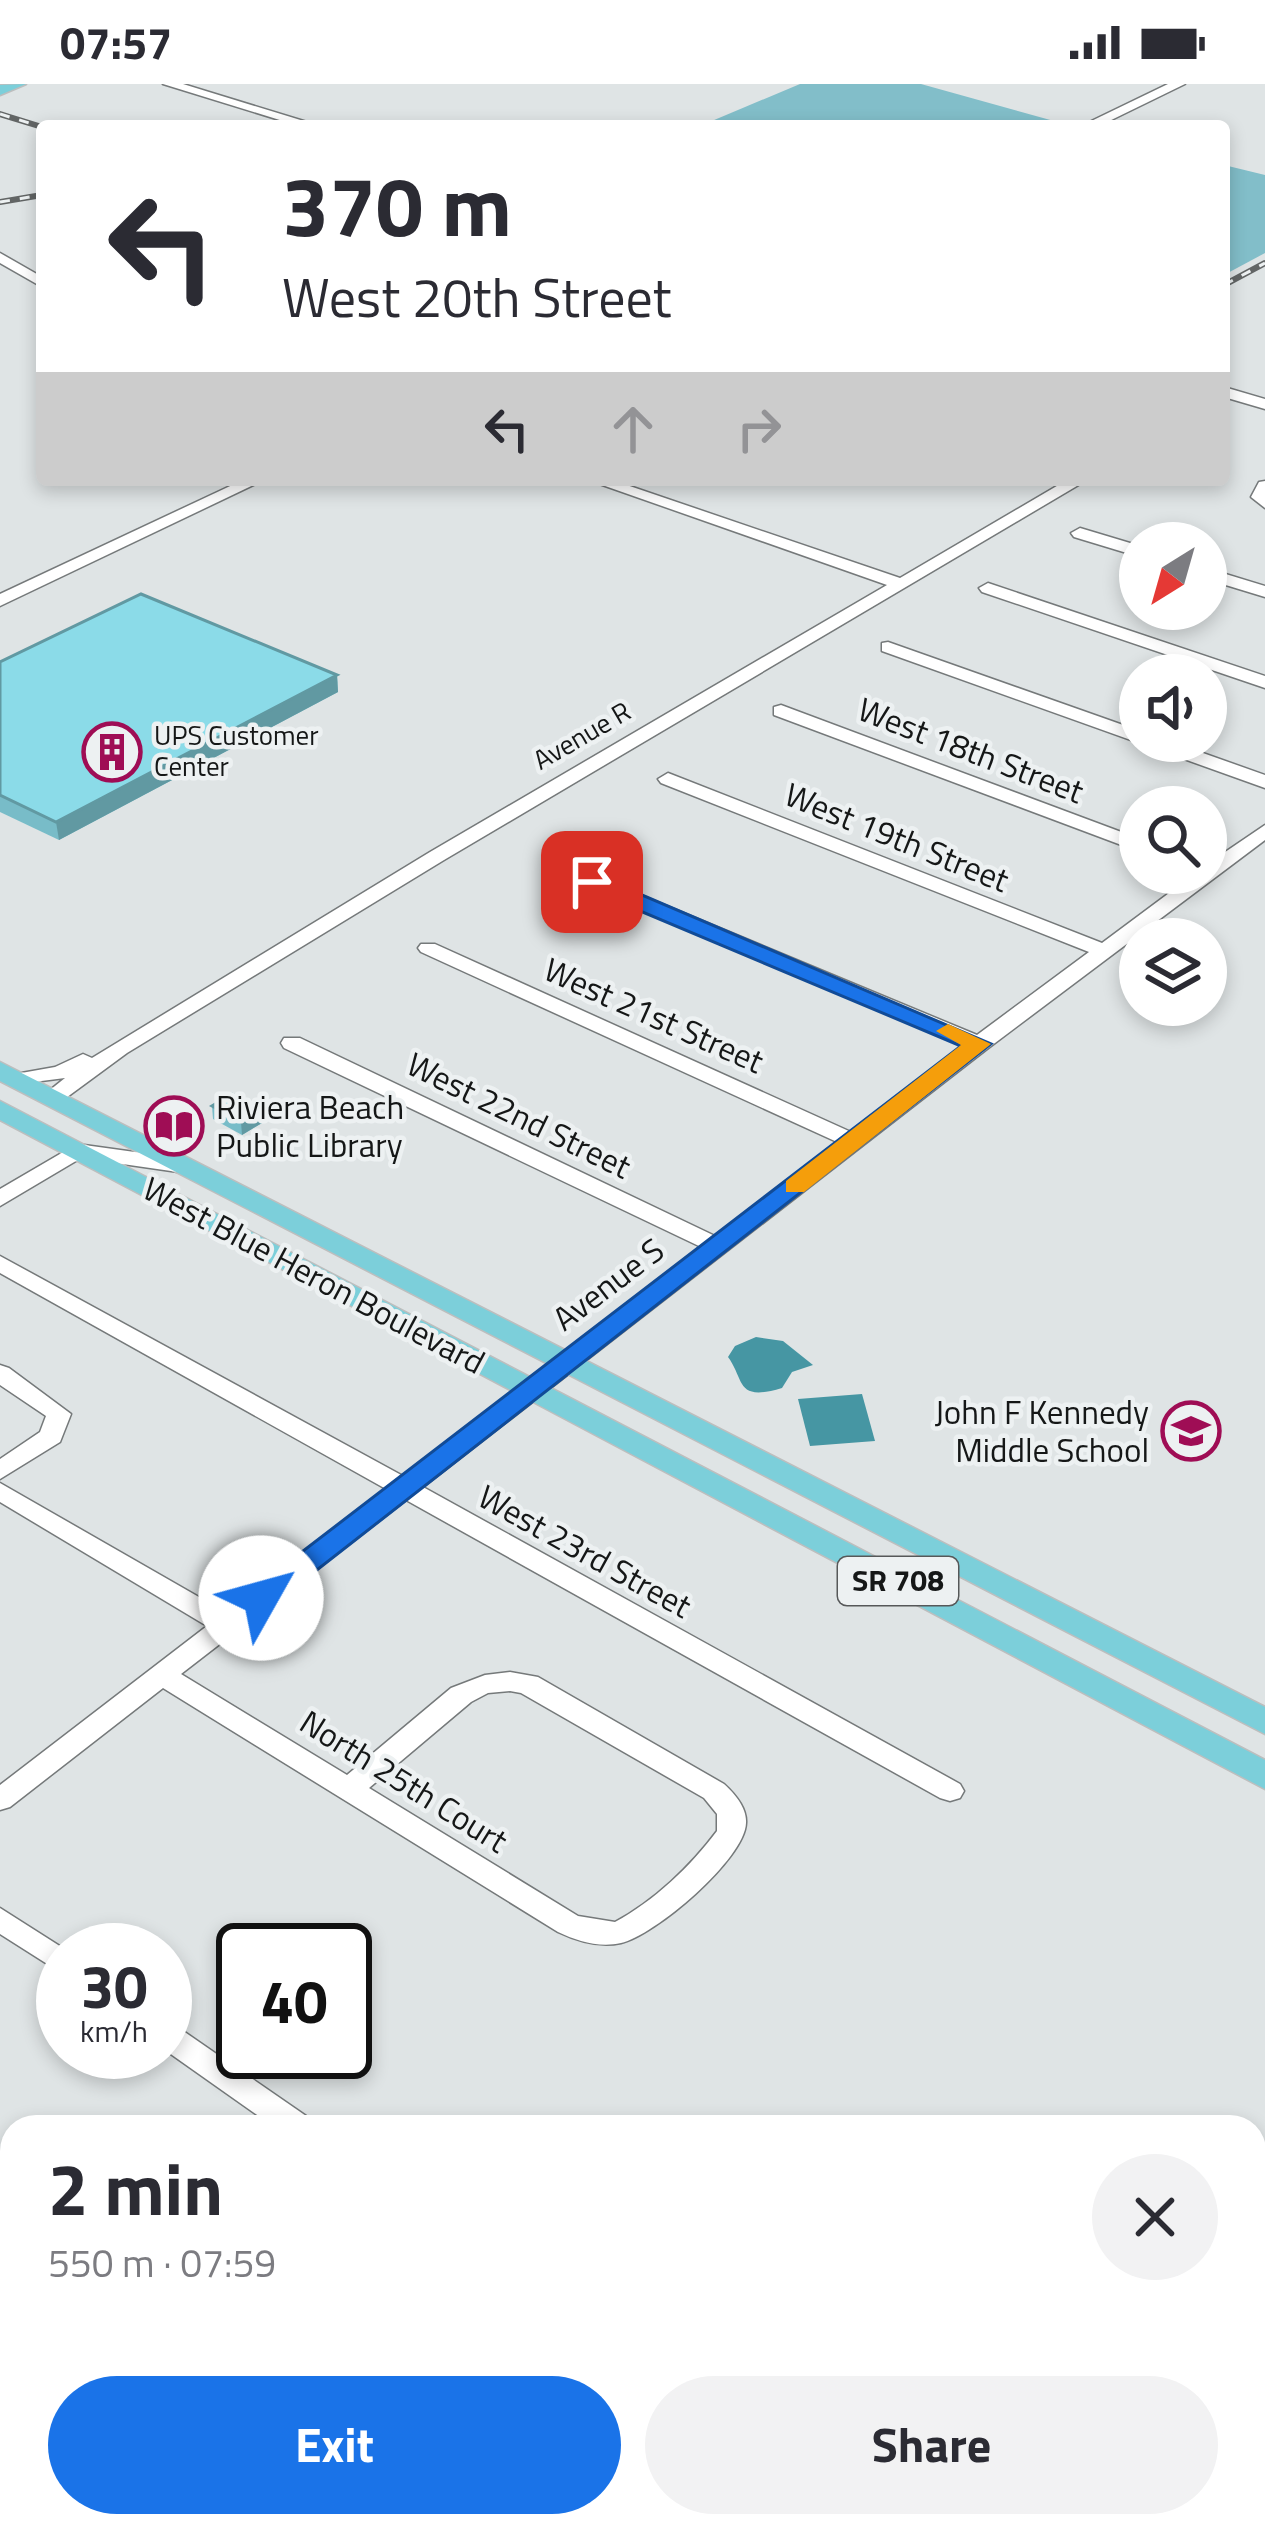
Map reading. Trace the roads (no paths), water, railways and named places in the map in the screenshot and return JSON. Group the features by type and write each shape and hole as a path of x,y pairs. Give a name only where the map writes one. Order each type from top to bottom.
{"main road":[{"path":"0,90 18,84"},
{"name":"West Blue Heron Boulevard","path":"9,1075 1265,1722"},
{"name":"West Blue Heron Boulevard","path":"0,1108 1265,1775"}],"street":[{"path":"169,84 292,120"},
{"path":"1101,120 1179,84"},
{"path":"0,257 36,279"},
{"path":"1230,394 1265,404"},
{"path":"0,601 243,486"},
{"path":"614,486 902,584"},
{"name":"Avenue R","path":"51,1098 118,1048 1069,486"},
{"path":"1080,532 1119,545"},
{"path":"1227,580 1265,592"},
{"path":"988,587 1265,682"},
{"path":"888,647 1119,730"},
{"name":"West 18th Street","path":"781,711 1119,838"},
{"path":"1209,762 1265,782"},
{"name":"West 19th Street","path":"668,778 1104,951"},
{"name":"Avenue S","path":"1227,858 1265,832"},
{"path":"561,869 979,1044"},
{"name":"Avenue S","path":"0,1800 1178,894"},
{"name":"West 21st Street","path":"428,948 854,1141"},
{"name":"West 22nd Street","path":"292,1043 717,1246"},
{"name":"Avenue R","path":"9,1075 61,1072 118,1048"},
{"path":"0,1198 77,1151 180,1166"},
{"name":"West 23rd Street","path":"0,1263 950,1791"},
{"path":"0,1373 59,1414 51,1436 0,1472"},
{"path":"0,1491 226,1625"},
{"name":"North 25th Court","path":"162,1675 568,1924 615,1934 641,1922 724,1845 733,1817 714,1791 528,1684 494,1681 475,1686 349,1789"},
{"path":"0,1919 36,1944"},
{"path":"192,2053 281,2115"}],"railway":[{"path":"0,114 36,125"},
{"path":"0,202 36,196"},
{"path":"1230,282 1265,263"}],"place":[{"name":"UPS Customer Center","path":"112,752"},
{"name":"Riviera Beach Public Library","path":"174,1126"},
{"name":"John F Kennedy Middle School","path":"1191,1431"}]}
